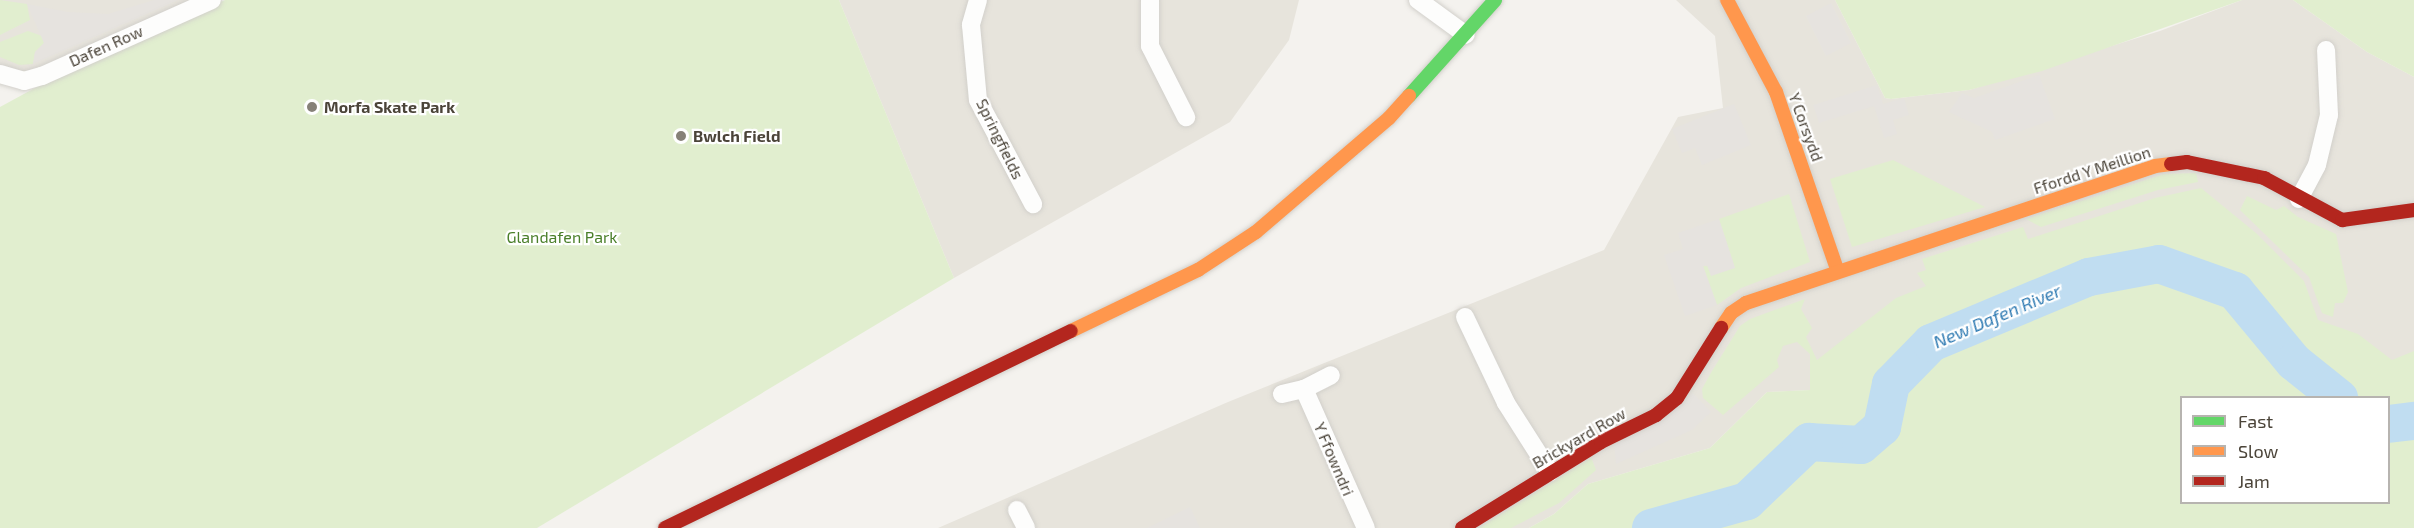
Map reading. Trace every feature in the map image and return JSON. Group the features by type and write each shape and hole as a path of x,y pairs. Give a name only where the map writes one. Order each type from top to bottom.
{"street":[{"name":"Dafen Row","path":"0,74 24,81 42,76 212,0"},
{"name":"Springfields","path":"977,0 971,25 978,100 1033,204"},
{"path":"1150,0 1150,46 1186,117"},
{"path":"1418,0 1466,35"},
{"path":"665,528 1198,270 1256,232 1389,118 1496,0"},
{"name":"Y Corsydd","path":"1727,0 1776,92 1839,272"},
{"path":"2299,199 2317,165 2329,114 2326,50"},
{"name":"Ffordd Y Meillion","path":"1839,272 2155,166 2187,162 2264,178 2299,199 2343,220 2414,210"},
{"name":"Brickyard Row","path":"1461,528 1550,472 1656,415 1677,398 1731,313 1746,303 1839,272"},
{"path":"1465,317 1506,403 1550,472"},
{"path":"1282,393 1304,388 1331,375"},
{"name":"Y Ffowndri","path":"1304,388 1365,528"},
{"path":"1017,510 1026,528"}],"shaded area":[{"path":"0,0 202,0 24,73 0,69"},
{"path":"154,0 178,0 33,64 35,52 44,43 27,4 68,12 108,14"},
{"path":"839,0 1299,0 1289,40 1230,122 954,278"},
{"path":"1676,0 1835,0 1885,98 1891,99 1969,90 2160,31 2242,0 2293,0 2367,52 2414,77 2414,358 2388,369 2319,324 2307,295 1811,390 1767,392 1710,448 1588,484 1554,514 1529,528 938,528 1228,402 1604,250 1678,117 1723,108 1715,36"},
{"path":"1831,3 1851,43 1826,56 1806,16"},
{"path":"2039,75 2055,119 1995,140 1992,132 1949,112 1962,93 1974,98"},
{"path":"1877,85 1883,104 1904,98 1909,115 1893,120 1897,134 1884,138 1874,106 1819,123 1813,105"},
{"path":"1734,104 1751,145 1702,165 1695,148 1682,153 1672,129"},
{"path":"1719,219 1735,268 1711,276 1707,265 1703,266 1717,305 1685,316 1664,255 1683,249 1678,233"},
{"path":"1693,393 1711,412 1692,430 1616,464 1614,443"},
{"path":"1190,507 1200,528 1147,528"}],"green space":[{"path":"0,0 27,4 30,20 0,35"},
{"name":"Glandafen Park","path":"225,0 839,0 954,278 537,528 0,528 0,107 68,70"},
{"path":"1835,0 2242,0 2042,71 1969,90 1891,99 1885,98"},
{"path":"2293,0 2414,0 2414,77 2367,52"},
{"path":"28,31 42,36 44,43 35,52 33,64 19,65 0,57 0,42"},
{"path":"1893,160 1985,207 1852,247 1830,179"},
{"path":"2196,173 2198,182 2158,190 2041,227 2026,219 2164,174"},
{"path":"2201,188 2256,233 2304,281 2318,320 2358,334 2392,360 2414,351 2414,528 1529,528 1554,514 1588,484 1710,448 1767,392 1810,390 1810,354 1797,342 1783,346 1777,360 1779,367 1723,415 1703,398 1702,389 1712,371 1740,326 1750,319 1805,299 1801,309 1812,328 1806,337 1817,360 1896,298 1926,286 1917,273 1926,270 1922,259 2023,227 2028,239 2155,198"},
{"path":"1789,194 1810,262 1741,288 1717,305 1703,266 1735,268 1719,219"},
{"path":"2247,196 2276,210 2284,206 2298,217 2336,234 2348,292 2343,303 2335,303 2333,317 2322,313 2309,277 2240,210"},
{"path":"1591,457 1596,470 1559,503 1511,528 1479,528"}],"waterway":[{"name":"New Dafen River","path":"1651,528 1747,501 1809,442 1861,445 1882,427 1891,384 1931,343 2089,277 2159,264 2235,291 2294,362 2336,396"},
{"name":"New Dafen River","path":"2390,424 2414,421"}],"traffic: fast":[{"path":"1409,96 1495,0"}],"traffic: slow":[{"path":"1727,0 1776,92 1838,272"},
{"path":"1071,331 1198,270 1256,232 1389,118 1409,96"},
{"path":"1721,328 1731,313 1746,303 2155,166 2171,164"}],"traffic: jam":[{"path":"2171,164 2187,162 2264,178 2342,220 2414,210"},
{"path":"1462,528 1601,442 1656,415 1677,398 1721,328"},
{"path":"665,528 1071,331"}],"place":[{"name":"Morfa Skate Park","path":"312,107"},
{"name":"Bwlch Field","path":"681,136"}]}
